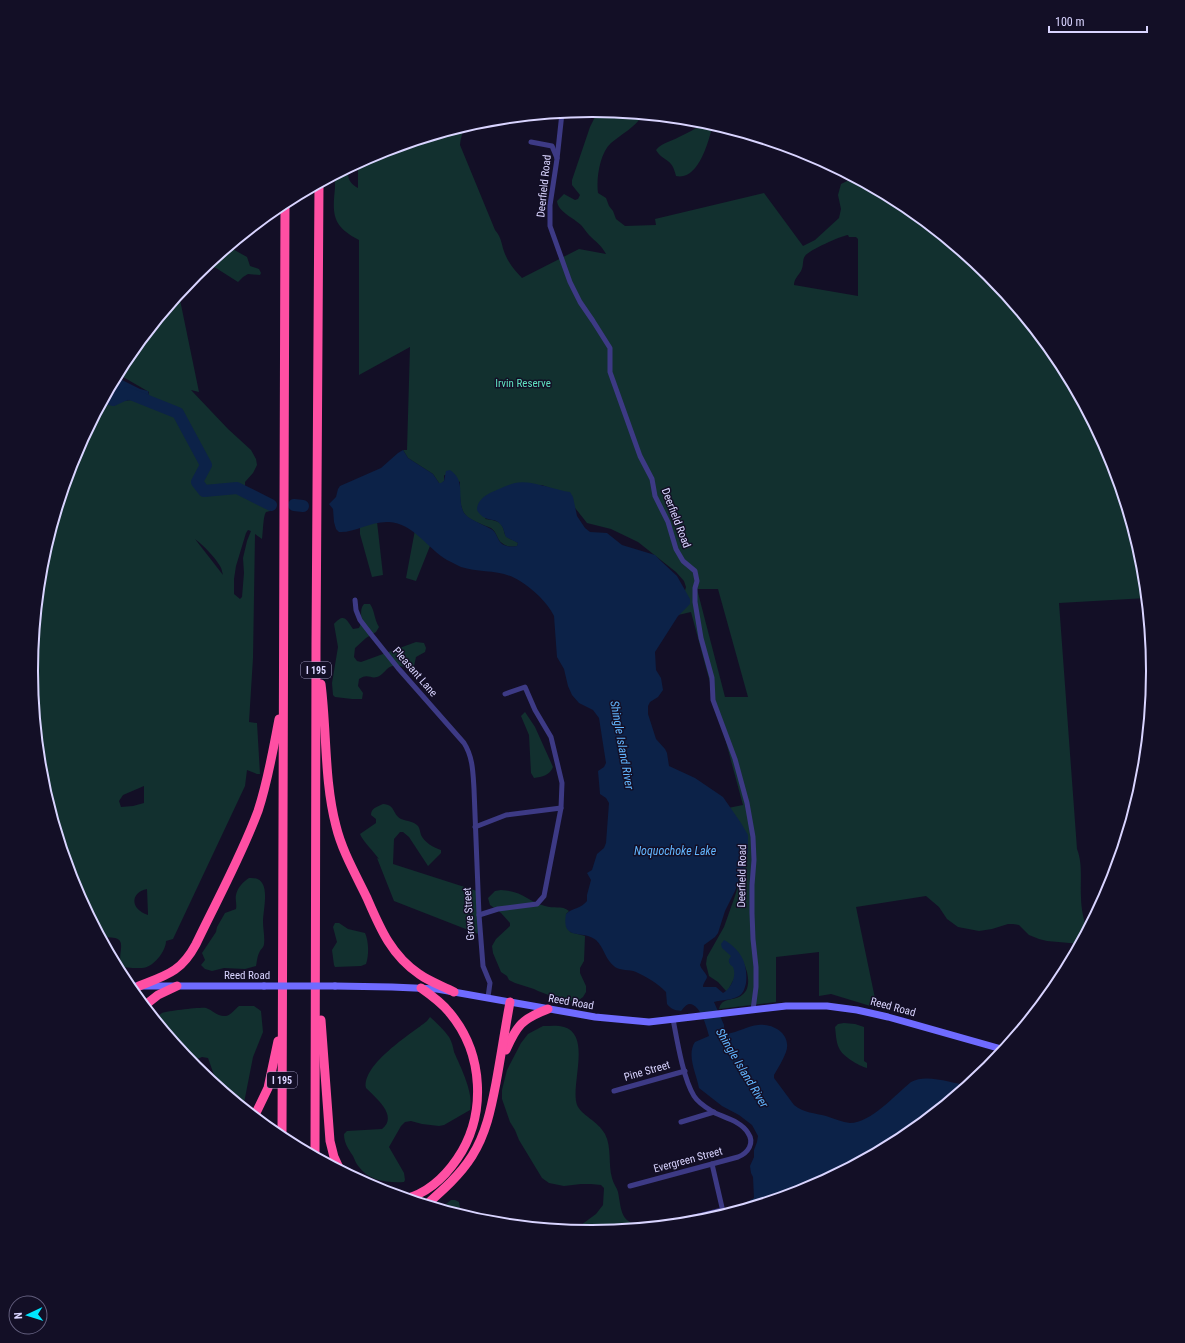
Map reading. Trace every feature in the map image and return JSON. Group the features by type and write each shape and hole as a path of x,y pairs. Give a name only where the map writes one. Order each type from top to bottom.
{"highway":[{"name":"I 195","path":"315,1152 319,189"},
{"name":"I 195","path":"282,1131 286,209"},
{"path":"316,644 324,702 330,793 341,843 391,948 418,974 454,992"},
{"path":"139,986 171,972 182,964 192,952 219,897 249,833 263,795 271,764 283,692"},
{"path":"316,977 330,1141 337,1164"},
{"path":"148,1003 158,995 176,986"},
{"path":"412,1196 428,1189 441,1178 454,1163 469,1138 474,1121 478,1086 476,1068 468,1042 460,1026 442,1004 421,988"},
{"path":"430,1202 459,1173 472,1156 480,1142 489,1117 510,1002"},
{"path":"500,1063 514,1033 521,1023 532,1015 548,1009"},
{"path":"257,1112 262,1103 269,1083 282,1022"}],"street":[{"name":"Deerfield Road","path":"561,118 550,205 550,226 570,282 580,302 610,348 610,372 640,456 652,479 655,496 668,522 676,549 683,561 695,570 697,581 695,588 695,602 701,638 712,678 713,700 735,759 747,803 753,837 754,860 752,913 756,987 753,1010"},
{"path":"531,142 552,146 557,159"},
{"name":"Pleasant Lane","path":"355,600 356,610 360,620 398,668 464,743 469,751"},
{"path":"479,915 498,909 537,904 544,896 561,808 562,783 550,737 535,710 525,687 505,694"},
{"name":"Grove Street","path":"469,751 473,770 479,915 483,966 490,984 488,997"},
{"path":"475,827 506,815 561,808"},
{"name":"Reed Road","path":"136,986 335,986 421,988 488,997 595,1017 649,1022 786,1006 827,1006 857,1010 999,1048"},
{"path":"673,1019 685,1071 694,1096 702,1105 714,1112"},
{"name":"Pine Street","path":"614,1091 685,1071"},
{"path":"681,1122 714,1112"},
{"name":"Evergreen Street","path":"630,1186 741,1156 749,1149 751,1140 746,1130 738,1123 714,1112"},
{"path":"712,1164 722,1210 714,1212"}],"green space":[{"name":"Irvin Reserve","path":"595,117 640,119 607,147 598,173 598,193 606,198 616,219 625,226 656,225 655,219 764,193 803,246 815,240 839,218 841,209 838,195 841,184 851,181 901,210 958,255 985,279 1032,334 1054,363 1090,426 1118,493 1136,563 1142,598 1059,603 1077,849 1081,867 1081,901 1086,925 1076,944 1039,939 1029,935 1019,925 1013,924 979,931 958,927 947,919 939,907 926,896 856,907 877,1008 831,994 819,996 819,952 776,957 776,1002 719,1009 723,1002 742,995 748,984 748,975 743,962 727,992 718,982 709,976 706,964 707,957 724,927 743,868 723,809 743,805 691,612 678,615 686,587 684,581 676,572 638,542 611,529 587,523 572,504 555,490 542,485 519,485 485,519 501,524 507,537 518,543 517,546 511,547 500,542 495,532 491,528 472,520 466,516 462,510 460,482 444,475 444,481 441,484 439,483 433,474 408,458 403,450 407,450 410,347 359,375 359,240 344,230 336,219 334,213 335,180 348,174 349,180 358,188 358,169 414,146 462,133 460,145 495,230 500,238 512,267 522,278 579,249 606,254 581,225 558,205 557,201 564,194 575,200 578,199 580,195 572,185 572,180 590,127","holes":["848,235 849,237 856,237 858,239 858,296 794,285 795,279 802,269 804,258 808,253 839,238","697,589 718,589 748,697 725,697"]},
{"path":"697,127 711,130 705,151 696,167 684,176 676,176 670,163 656,150 664,144"},
{"path":"234,250 247,257 250,266 259,269 261,273 260,275 248,274 238,282 216,268 213,268"},
{"path":"180,301 199,392 191,390 228,429 251,450 256,459 257,465 253,473 245,482 245,489 266,501 272,507 270,511 266,512 265,514 262,539 255,534 253,658 249,722 257,723 260,774 247,770 245,786 173,939 166,941 161,954 150,965 142,968 130,968 123,967 121,963 121,942 115,938 106,937 95,917 67,850 57,815 49,780 39,708 39,635 49,563 57,528 67,493 80,459 107,403 131,400 148,401 149,392 123,377 153,334","holes":["248,530 251,531 243,558 244,573 242,597 240,599 234,594 234,579 236,566","195,539 215,559 221,567 223,575","144,786 144,803 121,807 119,801 123,795","147,889 148,915 138,909 134,901 138,893"]},
{"path":"376,513 383,575 372,577 360,534 360,527"},
{"path":"415,530 430,546 416,581 406,578"},
{"path":"364,604 370,604 379,627 376,632 366,638 355,648 354,657 357,661 361,662 416,642 424,643 426,648 425,652 416,657 412,668 393,666 378,676 365,676 359,679 358,686 363,693 362,699 335,697 333,695 332,683 338,647 334,624 343,618 347,620 353,629 359,628 361,622 361,609"},
{"path":"525,712 535,727 553,767 548,774 540,777 534,778 531,773 529,735 521,716"},
{"path":"383,804 390,806 396,815 401,819 417,825 424,840 441,850 441,853 428,866 409,837 403,832 400,832 394,839 393,864 477,891 481,935 394,901 377,858 379,859 360,834 376,823 376,819 371,815 371,813 375,808"},
{"path":"249,878 256,879 261,882 264,887 265,894 263,922 264,945 258,955 256,966 245,969 224,968 212,971 205,969 201,965 205,960 202,953 216,932 217,927 225,913 236,909 237,892 241,885"},
{"path":"501,890 515,892 545,906 563,908 569,911 566,914 570,932 585,936 584,961 580,968 580,973 586,986 586,992 579,1000 567,1002 515,983 509,980 507,976 501,972 493,953 492,946 496,939 510,926 510,923 501,913 490,905 488,898 495,891"},
{"path":"335,923 339,923 348,929 365,933 368,949 366,964 361,966 335,967 332,950 337,942 333,927"},
{"path":"239,1006 254,1006 261,1011 263,1032 253,1057 244,1102 214,1076 208,1058 202,1057 196,1060 159,1016 165,1012 203,1008 223,1016 231,1013"},
{"path":"430,1017 443,1029 451,1041 469,1088 471,1103 470,1110 444,1125 439,1126 411,1121 405,1122 401,1126 389,1147 404,1173 404,1182 385,1181 373,1178 363,1172 356,1163 347,1145 344,1134 347,1131 382,1129 387,1124 388,1118 384,1107 366,1088 367,1079 372,1069 389,1050 427,1021"},
{"path":"844,1023 864,1027 864,1061 867,1063 867,1068 851,1060 839,1048 835,1027 838,1024"},
{"path":"543,1026 557,1026 564,1027 572,1032 577,1040 579,1050 576,1086 577,1105 579,1109 598,1125 605,1134 609,1150 612,1178 618,1192 622,1212 627,1220 635,1224 578,1226 596,1214 603,1205 604,1188 601,1185 591,1184 564,1186 549,1183 542,1178 519,1140 510,1122 502,1099 502,1090 507,1070 521,1043 528,1034"},
{"path":"451,1200 455,1200 459,1202 461,1210 449,1207 444,1206"}],"water":[{"path":"121,379 140,389 148,391 150,399 148,401 131,400 107,403"},
{"name":"Noquochoke Lake","path":"403,450 408,458 433,474 439,483 444,481 446,471 450,470 455,474 460,484 461,505 465,514 493,530 500,542 504,545 517,546 518,543 506,537 499,522 483,517 477,510 478,504 486,495 492,492 515,483 527,482 570,492 573,497 577,516 585,528 590,532 607,533 622,545 655,555 677,576 690,599 690,604 678,616 655,652 656,670 661,678 663,690 658,697 650,702 648,706 648,714 656,739 667,753 669,766 695,778 723,797 748,835 748,852 744,867 735,891 725,911 718,933 704,945 700,965 707,977 703,987 716,987 723,993 731,985 734,978 733,967 729,961 731,956 722,948 721,944 724,940 736,949 745,964 746,983 743,992 734,998 714,1002 724,1025 724,1030 727,1034 758,1025 770,1026 780,1031 784,1035 787,1046 785,1055 774,1075 774,1078 794,1105 798,1108 847,1123 858,1122 875,1113 911,1082 917,1080 932,1079 962,1084 958,1088 901,1133 870,1152 805,1184 771,1197 748,1204 747,1202 754,1198 753,1177 750,1166 754,1157 754,1150 758,1136 752,1125 739,1115 722,1106 699,1088 692,1059 693,1047 695,1042 709,1036 700,1012 696,1007 689,1004 681,1011 671,1008 667,1004 666,992 659,986 636,972 615,967 609,961 596,940 585,935 570,932 565,923 566,914 582,906 587,901 591,880 587,873 592,870 597,854 604,848 606,843 609,803 606,798 600,794 598,771 604,767 606,763 599,718 593,710 579,703 572,695 564,669 557,657 554,616 548,606 530,588 513,577 498,573 468,569 447,560 420,537 398,523 376,523 345,532 339,532 336,529 333,509 329,504 336,497 340,486 381,468"}],"waterway":[{"name":"Shingle Island River","path":"109,399 113,400 128,393 178,413 206,465 197,482 204,491 237,488 271,505"},
{"name":"Shingle Island River","path":"294,505 303,506"}]}
